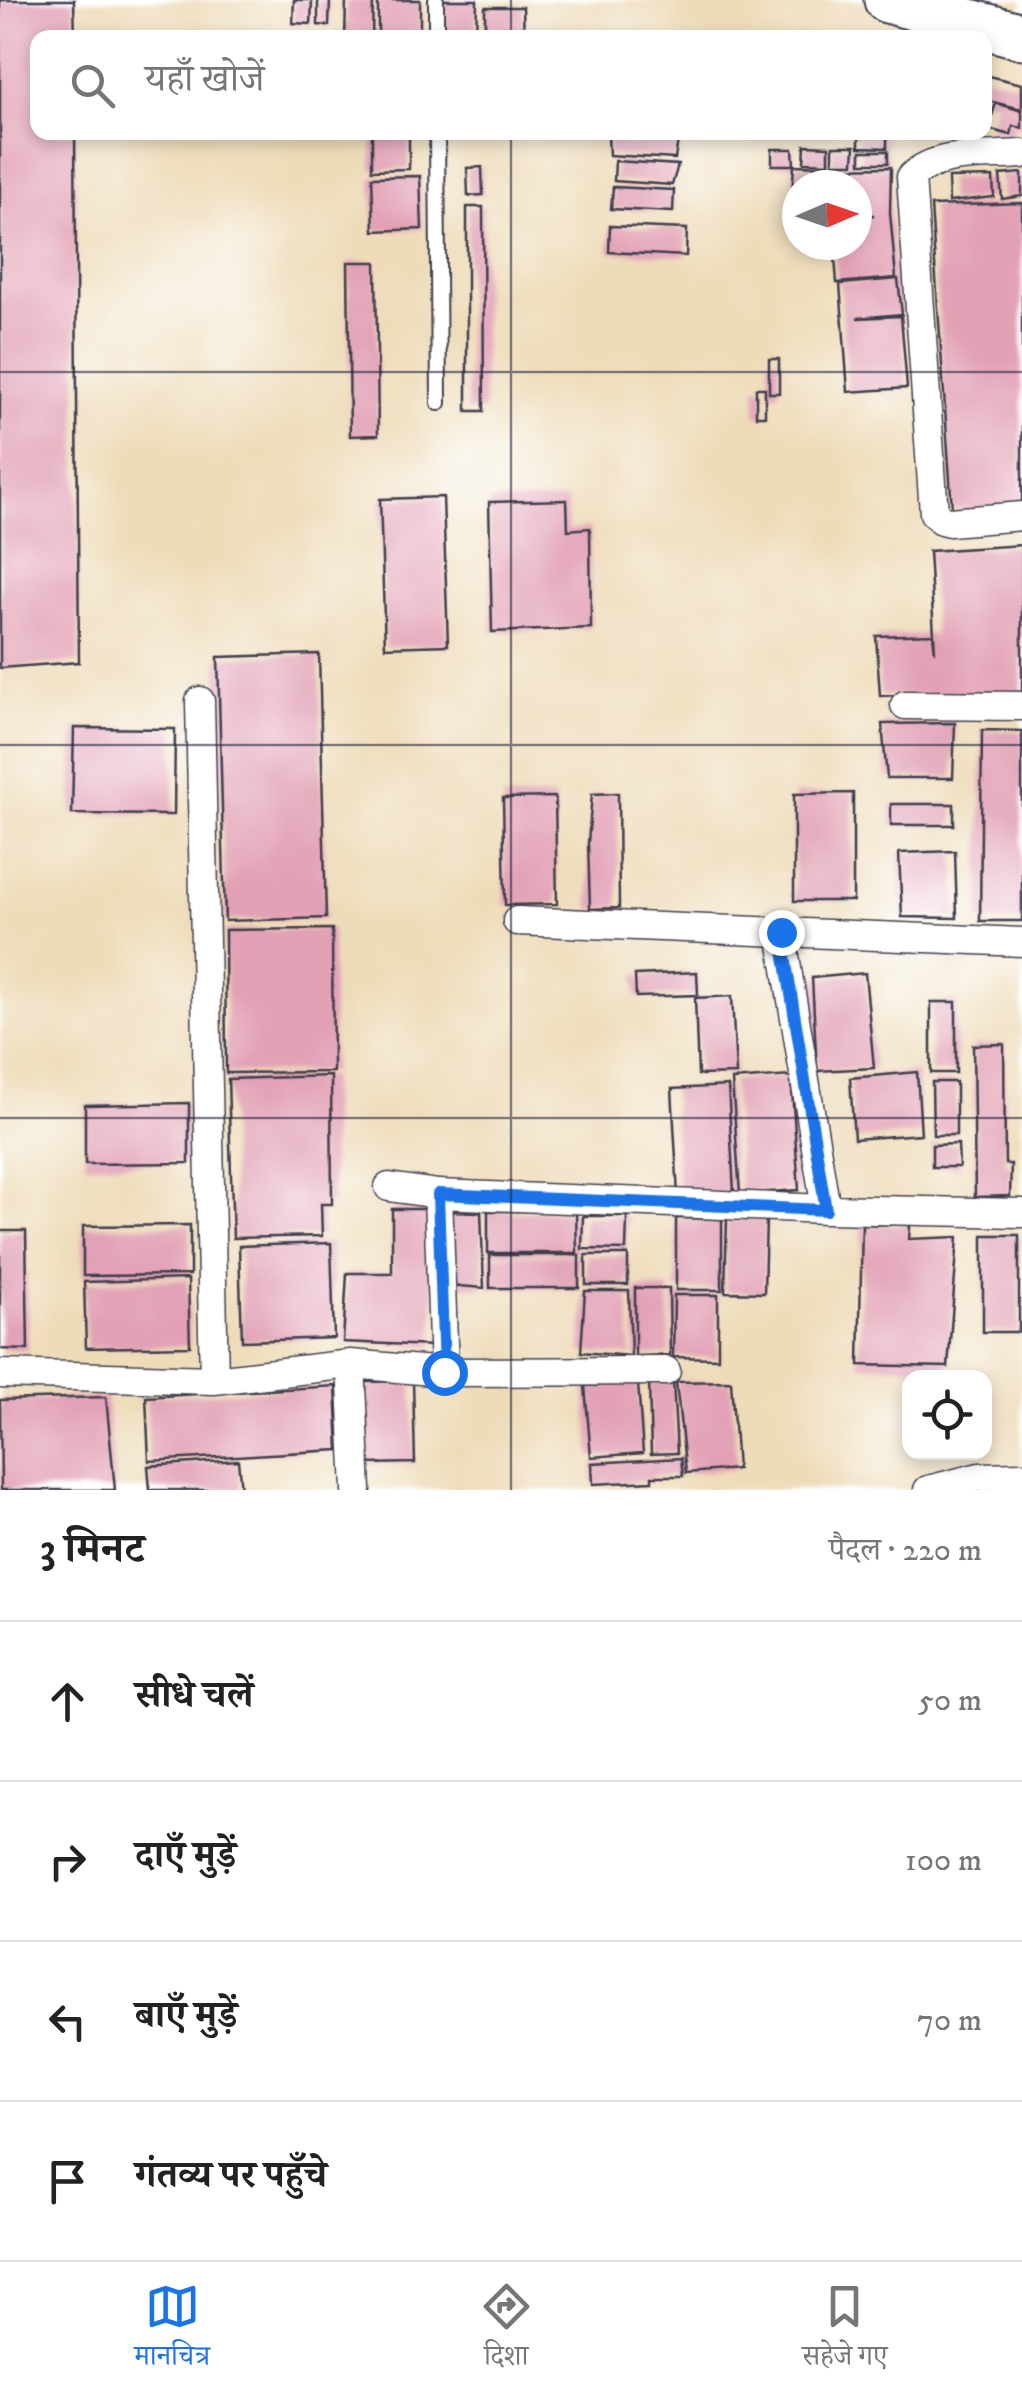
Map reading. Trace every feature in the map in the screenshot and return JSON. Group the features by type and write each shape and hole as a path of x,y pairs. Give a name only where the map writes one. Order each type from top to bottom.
{"main road":[{"path":"887,0 1022,36"}],"street":[{"path":"1022,154 939,161 922,166 911,177 934,513 949,522 1022,516"},
{"path":"200,701 214,1380"},
{"path":"905,705 1022,706"},
{"path":"517,921 1022,942"},
{"path":"781,932 826,1210"},
{"path":"389,1187 438,1194 826,1210 1022,1213"},
{"path":"438,1194 444,1372"},
{"path":"352,1364 357,1490"},
{"path":"0,1374 214,1380 352,1364 444,1372 666,1371"},
{"path":"928,1490 1022,1476"}],"lane":[{"path":"436,0 436,30"},
{"path":"437,140 439,403"}],"building":[{"path":"0,0 74,0 75,30 30,30 30,140 75,140 79,662 0,668"},
{"path":"294,0 312,0 311,24 293,23"},
{"path":"318,0 330,0 329,26 318,25"},
{"path":"346,0 373,0 372,30 345,30"},
{"path":"378,0 420,0 420,30 378,30"},
{"path":"440,0 477,0 476,30 439,30"},
{"path":"485,7 523,7 524,30 485,30"},
{"path":"992,77 1022,84 1022,109 992,102"},
{"path":"996,103 1022,111 1022,128 1013,126 1011,135 992,130"},
{"path":"372,140 409,140 409,169 372,170"},
{"path":"608,140 678,140 675,159 609,155"},
{"path":"859,140 887,140 887,148 859,147"},
{"path":"805,145 829,146 829,163 804,162"},
{"path":"833,146 855,146 854,163 833,163"},
{"path":"772,149 793,149 794,165 772,165"},
{"path":"861,151 888,151 888,163 861,163"},
{"path":"615,161 678,165 672,185 614,181"},
{"path":"794,165 826,166 827,170 794,170"},
{"path":"482,167 483,195 468,196 467,168"},
{"path":"891,167 890,213 896,278 837,283 835,260 872,260 872,170 831,168"},
{"path":"1022,173 1022,196 1002,199 1000,175"},
{"path":"420,176 422,229 374,231 372,177"},
{"path":"993,177 994,197 949,202 948,178"},
{"path":"613,187 674,190 673,212 611,209"},
{"path":"1022,203 1022,510 952,509 931,206"},
{"path":"467,207 483,207 484,411 467,411"},
{"path":"610,226 687,229 686,256 609,252"},
{"path":"348,262 376,262 378,435 350,436"},
{"path":"898,279 902,314 857,318 901,316 907,388 848,392 840,284"},
{"path":"769,359 779,359 779,393 769,393"},
{"path":"756,388 765,388 765,416 756,416"},
{"path":"443,497 448,645 385,647 380,499"},
{"path":"567,500 568,530 590,528 591,628 492,632 489,502"},
{"path":"1022,545 1022,703 935,694 880,696 876,636 933,634 935,652 929,551"},
{"path":"319,654 326,918 225,921 218,657"},
{"path":"955,723 953,778 887,778 882,724"},
{"path":"74,728 175,729 174,815 72,814"},
{"path":"982,730 1022,731 1022,921 980,921"},
{"path":"618,793 619,908 590,909 588,843 592,794"},
{"path":"853,793 853,901 794,901 794,794"},
{"path":"555,797 557,904 505,905 503,798"},
{"path":"891,804 954,804 954,825 891,825"},
{"path":"955,851 957,918 902,917 899,853"},
{"path":"332,929 333,1072 226,1073 225,930"},
{"path":"697,972 698,995 636,997 635,975"},
{"path":"865,973 874,1068 817,1071 812,978"},
{"path":"732,996 736,1074 698,1075 695,998"},
{"path":"931,1002 956,1002 956,1073 931,1073"},
{"path":"1004,1044 1005,1164 1011,1164 1010,1196 975,1197 973,1045"},
{"path":"917,1072 921,1134 854,1139 850,1078"},
{"path":"331,1076 332,1204 321,1204 322,1236 233,1238 228,1079"},
{"path":"791,1076 799,1190 740,1194 732,1080"},
{"path":"932,1082 956,1082 956,1135 933,1135"},
{"path":"728,1086 734,1193 678,1196 672,1089"},
{"path":"189,1103 189,1163 85,1164 85,1105"},
{"path":"958,1144 959,1167 932,1167 932,1145"},
{"path":"392,1209 436,1209 433,1346 343,1342 347,1273 392,1273"},
{"path":"443,1211 481,1212 484,1288 445,1285"},
{"path":"488,1211 576,1211 577,1253 488,1253"},
{"path":"583,1216 627,1216 626,1250 582,1249"},
{"path":"676,1218 722,1219 722,1290 676,1290"},
{"path":"727,1218 766,1219 764,1293 725,1292"},
{"path":"862,1224 910,1225 909,1239 958,1237 948,1367 859,1365"},
{"path":"190,1225 190,1275 83,1276 83,1226"},
{"path":"0,1231 26,1231 28,1350 0,1349"},
{"path":"983,1235 1019,1235 1019,1332 983,1332"},
{"path":"331,1243 334,1338 242,1341 239,1246"},
{"path":"490,1255 579,1255 579,1288 490,1288"},
{"path":"586,1255 628,1255 628,1285 586,1285"},
{"path":"188,1279 190,1346 86,1348 84,1282"},
{"path":"635,1288 669,1288 670,1355 635,1356"},
{"path":"585,1291 629,1291 631,1356 581,1352"},
{"path":"674,1295 718,1295 718,1358 673,1357"},
{"path":"413,1381 415,1463 366,1464 364,1382"},
{"path":"673,1381 677,1453 651,1454 649,1382"},
{"path":"731,1381 737,1469 686,1473 676,1382"},
{"path":"638,1383 643,1453 591,1457 585,1386"},
{"path":"336,1386 339,1450 149,1461 146,1397"},
{"path":"106,1397 115,1490 1,1490 0,1400"},
{"path":"681,1458 683,1476 593,1484 592,1463"},
{"path":"238,1460 241,1490 150,1490 148,1466"}],"route":[{"path":"444,1372 438,1194 826,1210 781,932"}]}
